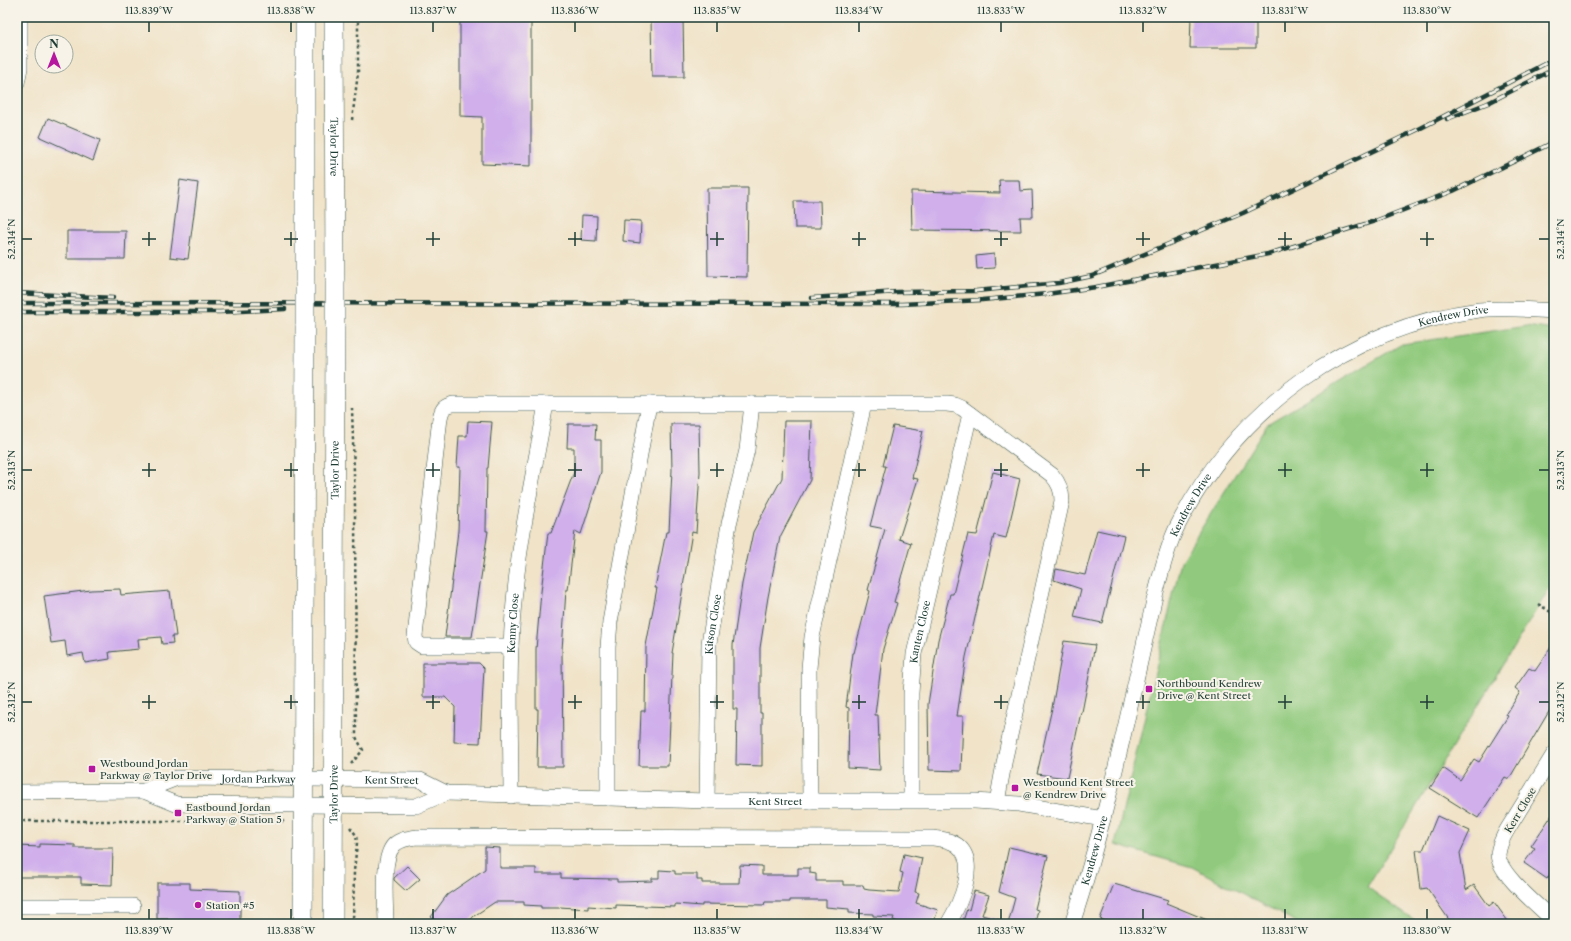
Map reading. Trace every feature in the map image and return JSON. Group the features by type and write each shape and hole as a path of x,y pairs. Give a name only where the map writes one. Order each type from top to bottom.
{"main road":[{"path":"303,924 305,17"},
{"name":"Taylor Drive","path":"333,924 336,282 334,17"}],"street":[{"path":"17,83 20,68 20,17"},
{"name":"Kendrew Drive","path":"1072,924 1087,881 1103,819 1156,592 1165,560 1177,528 1195,494 1216,463 1238,436 1265,409 1298,382 1332,359 1367,342 1404,327 1480,310 1554,311"},
{"path":"511,646 422,646 416,642 415,636 440,418 442,410 446,406 453,404 955,405 970,414 1052,475 1058,482 1062,493 1062,501 1005,758 997,802"},
{"name":"Kenny Close","path":"511,796 511,646 517,571 546,404"},
{"path":"608,798 608,647 610,622 649,404"},
{"name":"Kitson Close","path":"707,801 709,643 729,524 747,450 752,404"},
{"path":"810,801 809,668 812,637 864,404"},
{"name":"Kanten Close","path":"911,800 911,693 914,654 970,414"},
{"name":"Kerr Close","path":"1554,754 1507,830 1501,842 1498,854 1507,875 1554,920"},
{"name":"Jordan Parkway","path":"17,792 144,791 177,778 334,778"},
{"name":"Kent Street","path":"334,778 420,780 446,793 511,796 707,801 911,800 997,802 1027,805 1103,819"},
{"name":"Jordan Parkway","path":"144,791 176,804 334,805"},
{"name":"Kent Street","path":"334,805 416,806 446,793"},
{"path":"386,924 386,865 389,852 395,844 404,839 417,837 505,837 933,838 947,841 958,846 964,854 967,864 965,887 956,910 948,924"},
{"path":"17,906 133,906"}],"path":[{"path":"352,127 352,111 358,73 358,17"},
{"path":"351,763 363,750 356,737 355,506 352,403"},
{"path":"1538,604 1554,614"},
{"path":"17,821 286,820"},
{"path":"348,824 356,836 353,924"}],"green space":[{"path":"1527,326 1554,330 1554,581 1367,887 1419,924 1300,924 1192,867 1115,845 1181,561 1267,424 1402,344"}],"building":[{"path":"460,17 531,17 531,166 482,164 482,117 460,116"},
{"path":"651,17 683,17 684,77 652,77"},
{"path":"1191,17 1256,17 1256,48 1190,48"},
{"path":"48,118 100,140 93,161 40,137"},
{"path":"180,180 198,183 188,259 170,257"},
{"path":"999,180 1019,180 1020,191 1032,190 1033,217 1020,217 1021,231 912,230 911,191 1000,193"},
{"path":"707,188 748,188 747,277 708,276"},
{"path":"794,201 820,201 821,228 795,228"},
{"path":"582,215 597,216 596,241 581,240"},
{"path":"624,220 641,221 640,243 623,241"},
{"path":"67,231 126,231 125,259 67,259"},
{"path":"994,254 995,268 977,269 976,256"},
{"path":"468,421 492,422 487,468 486,531 488,531 472,637 445,637 458,531 460,467 457,467 459,436 467,436"},
{"path":"784,421 812,421 810,480 780,537 768,597 760,648 762,766 736,765 737,709 733,709 733,645 742,584 753,532 782,478"},
{"path":"568,424 596,424 595,440 601,440 601,472 581,534 575,531 568,590 566,590 562,650 563,767 537,767 538,709 536,709 536,649 541,592 548,533 551,533 574,472 574,448 567,448"},
{"path":"671,424 699,424 700,472 696,533 692,532 672,653 668,766 639,766 641,711 645,711 646,646 666,532 669,532 672,470"},
{"path":"893,426 923,431 912,478 918,479 899,539 911,543 894,602 897,603 883,649 875,715 878,715 880,770 848,768 849,708 846,707 853,653 870,591 868,590 885,529 870,526 886,466 883,466"},
{"path":"993,472 1020,479 1006,538 994,535 966,657 957,716 963,716 961,771 929,770 928,704 938,640 950,594 953,594 968,534 977,535"},
{"path":"1097,530 1124,536 1102,623 1074,617 1081,589 1054,580 1056,569 1085,575"},
{"path":"120,589 121,595 170,591 176,636 172,636 173,643 162,644 161,637 138,639 139,649 109,652 110,659 85,663 83,653 67,656 65,641 51,643 44,596 91,590"},
{"path":"1064,641 1095,645 1067,778 1037,774 1052,708"},
{"path":"1554,643 1554,684 1550,691 1554,694 1554,703 1509,779 1505,777 1478,818 1430,788 1443,768 1460,780 1474,759 1479,762 1508,716 1506,715 1520,692 1515,688 1529,668 1535,671"},
{"path":"423,663 479,663 484,668 480,743 454,742 455,707 445,697 423,697"},
{"path":"1554,812 1554,868 1547,879 1524,863 1535,848 1531,846"},
{"path":"1437,816 1470,831 1460,853 1466,890 1474,885 1489,906 1494,902 1510,924 1452,924 1427,888 1421,889 1416,850 1423,850"},
{"path":"40,844 75,845 75,848 113,848 112,885 81,884 81,877 17,877 17,846 40,847"},
{"path":"485,847 500,848 500,868 536,868 536,874 561,874 561,878 617,879 617,882 652,881 652,878 659,878 659,870 675,871 675,874 697,874 697,880 702,880 702,883 739,883 740,865 762,866 762,875 798,875 798,868 810,868 810,873 816,874 816,881 843,881 843,885 863,885 864,889 869,890 899,892 903,873 900,872 904,854 922,858 915,892 919,893 916,903 938,910 933,924 903,924 893,920 894,917 849,913 849,909 826,907 826,900 765,902 764,905 702,904 702,906 675,904 675,907 616,905 616,908 588,906 588,909 560,907 541,908 541,906 524,905 524,902 495,902 474,916 467,924 440,924 431,917 447,895 485,869"},
{"path":"1009,847 1048,856 1035,909 1038,910 1035,924 1008,924 1015,898 999,892"},
{"path":"407,866 420,879 406,891 394,880 394,878"},
{"name":"Station #5","path":"157,883 190,883 190,889 240,891 240,924 168,924 168,919 157,919"},
{"path":"1114,884 1168,900 1166,903 1217,924 1139,924 1127,920 1125,924 1117,924 1100,919"},
{"path":"974,891 989,895 982,915 1003,921 1002,924 973,924 963,921 967,909 969,910"}],"railway":[{"path":"812,298 897,292 976,291 1059,283 1092,276 1243,213 1417,130 1554,59"},
{"path":"1447,119 1488,103 1554,69"},
{"path":"17,303 902,304 982,300 1047,294 1096,287 1268,254 1375,221 1453,191 1554,142"},
{"path":"17,293 113,298"},
{"path":"17,312 220,312 285,309"}],"place":[{"name":"Northbound Kendrew Drive @ Kent Street","path":"1149,689"},
{"name":"Westbound Jordan Parkway @ Taylor Drive","path":"92,769"},
{"name":"Westbound Kent Street @ Kendrew Drive","path":"1015,788"},
{"name":"Eastbound Jordan Parkway @ Station 5","path":"178,813"},
{"name":"Station #5","path":"198,905"}]}
